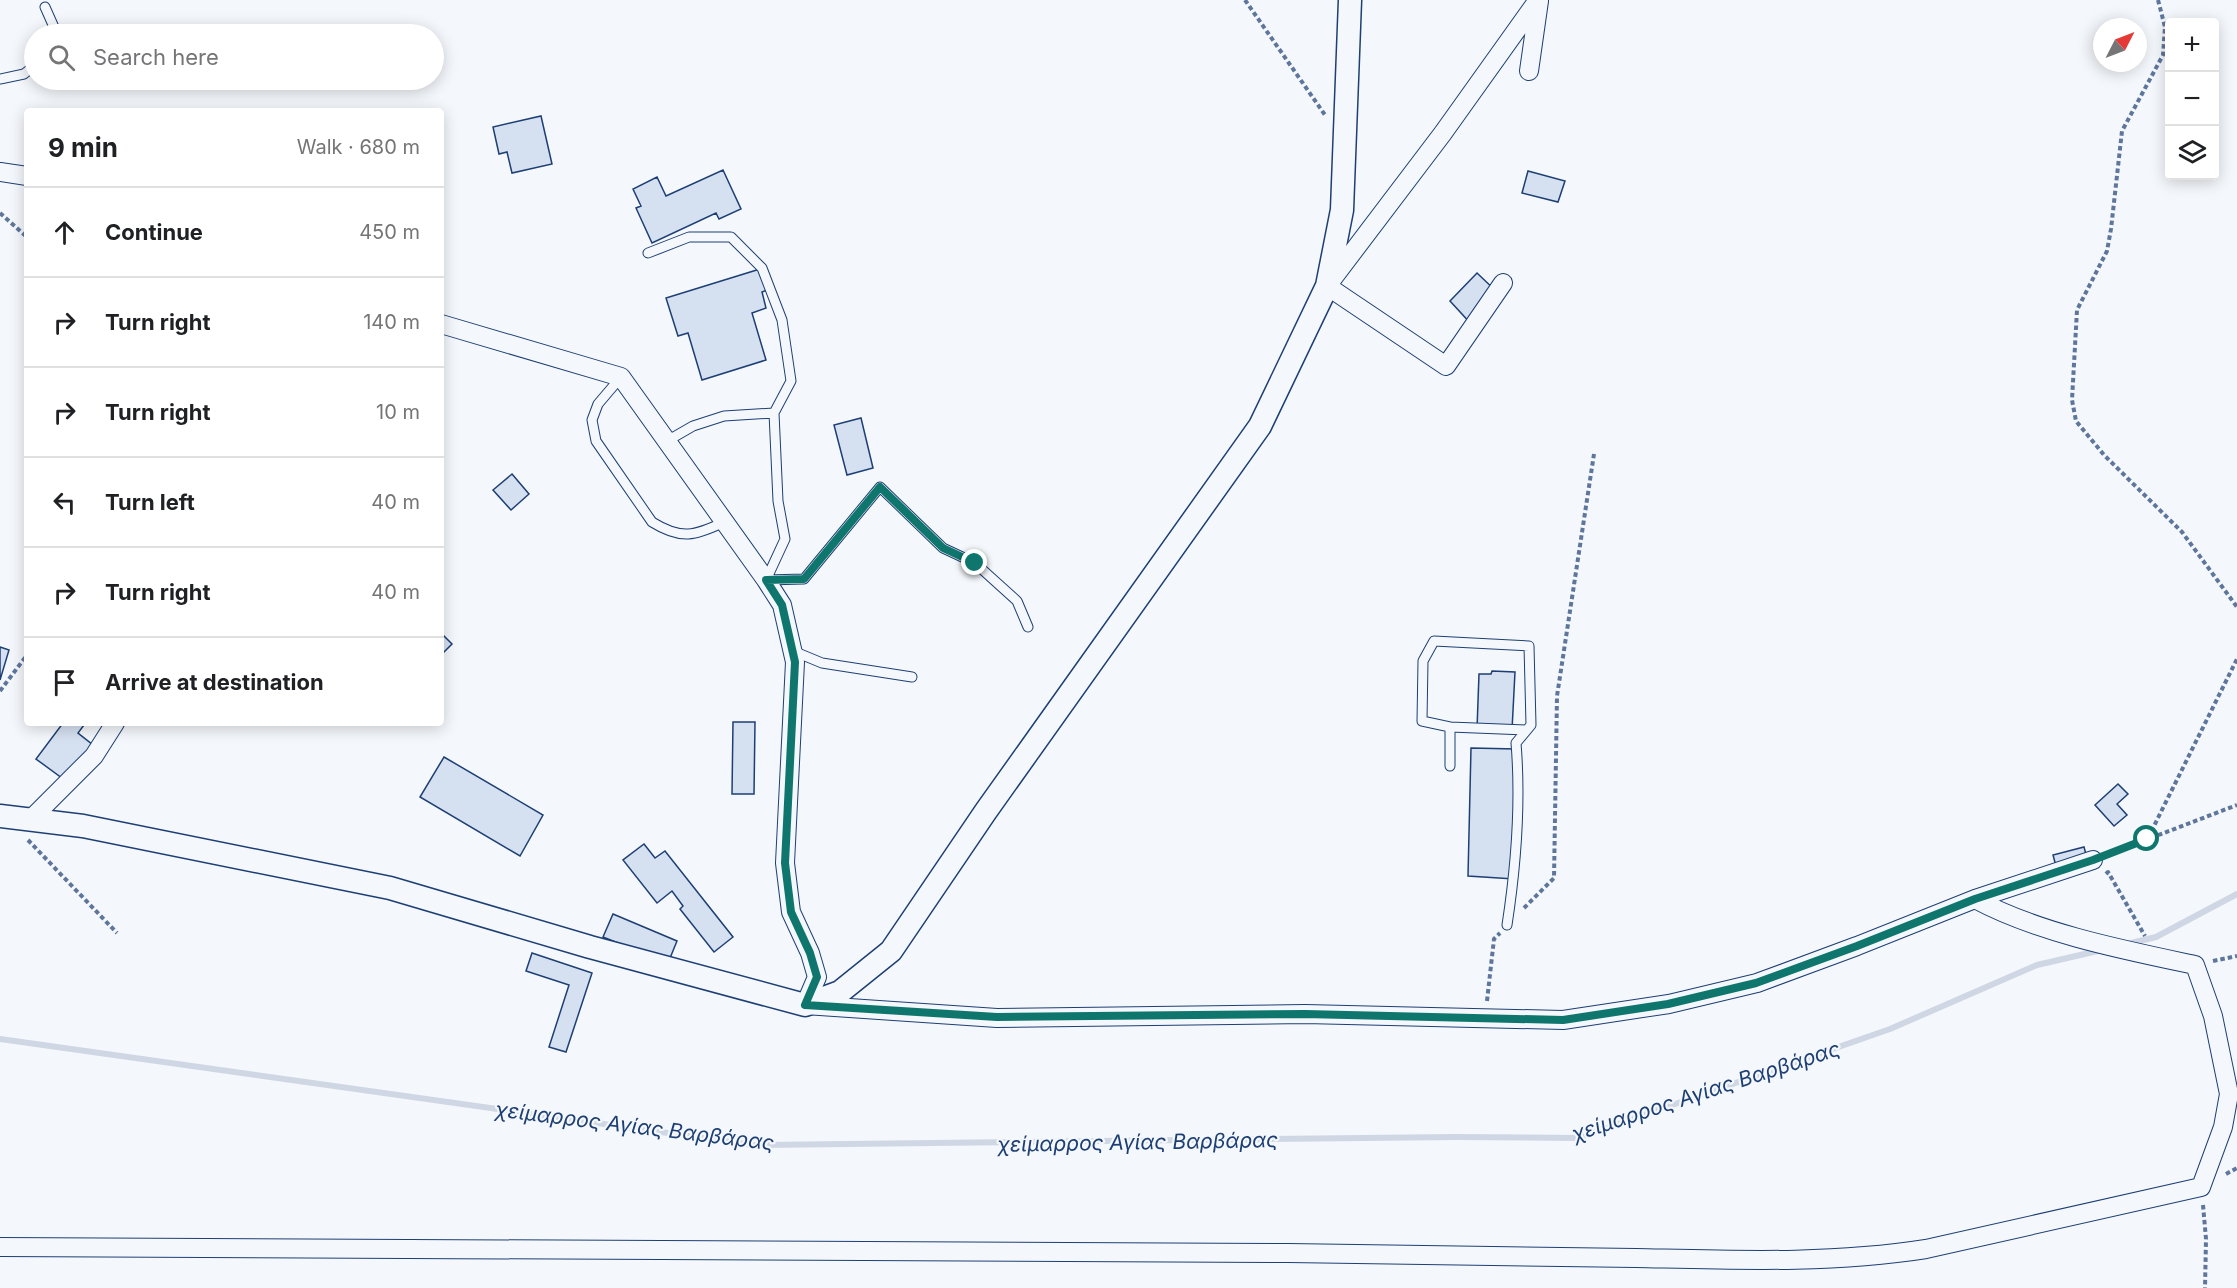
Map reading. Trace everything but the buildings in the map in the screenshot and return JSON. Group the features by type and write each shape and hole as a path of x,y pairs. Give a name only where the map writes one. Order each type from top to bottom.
{"street":[{"path":"1327,286 1342,210 1350,0"},
{"path":"1529,71 1539,0"},
{"path":"805,1005 840,992 891,951 986,811 1260,426 1327,286 1443,133 1539,0"},
{"path":"0,172 24,176"},
{"path":"1327,286 1446,366 1503,283"},
{"path":"444,328 621,377 782,605 795,662 785,863 791,912 810,953 817,977 805,1005"},
{"path":"17,817 94,756 113,726"},
{"path":"17,817 83,826 390,888 590,948 805,1005 997,1017 1305,1014 1563,1020 1668,1004 1756,983 1975,899 2093,860"},
{"path":"0,1247 1396,1254 1718,1260 1817,1259 1893,1254 1926,1249 2201,1187 2223,1127 2229,1094 2213,1016 2195,965 2122,949 2043,927 2003,914 1975,899"}],"lane":[{"path":"45,7 53,24"},
{"path":"0,79 24,74"},
{"path":"648,253 689,237 731,237 762,268 782,320 791,381 774,413 778,501 785,539 766,580 804,579 880,487 943,548 975,563 1009,593 1017,601 1028,627"},
{"path":"621,377 598,404 592,420 596,441 652,522 664,529 685,535 701,533 724,522"},
{"path":"667,441 693,426 724,416 774,413"},
{"path":"1507,925 1514,879 1518,770 1516,742 1531,725 1529,646 1434,641 1423,661 1422,722 1450,727 1526,730"},
{"path":"793,651 822,663 912,677"},
{"path":"1450,727 1450,766"}],"path":[{"path":"1245,0 1344,142"},
{"path":"2158,0 2165,27 2163,55 2122,131 2107,251 2078,310 2072,400 2076,421 2103,455 2182,532 2237,608"},
{"path":"0,213 24,234"},
{"path":"1485,1017 1494,939 1554,878 1557,696 1594,454"},
{"path":"0,691 24,659"},
{"path":"2147,839 2237,659"},
{"path":"2142,931 2108,872 2101,877 2093,860 2237,805"},
{"path":"17,817 28,840 117,933"},
{"path":"2195,965 2237,956"},
{"path":"2201,1187 2206,1239 2205,1288"}],"waterway":[{"name":"χείμαρρος Αγίας Βαρβάρας","path":"2127,944 2156,937 2237,894"},
{"name":"χείμαρρος Αγίας Βαρβάρας","path":"0,1039 753,1145 1456,1137 1578,1138 1890,1029 2037,965 2102,950"}],"route":[{"path":"975,563 943,548 880,487 804,579 766,580 782,605 795,662 785,863 791,912 810,953 817,977 805,1005 997,1017 1305,1014 1563,1020 1668,1004 1756,983 1975,899 2093,860 2147,839"}]}
